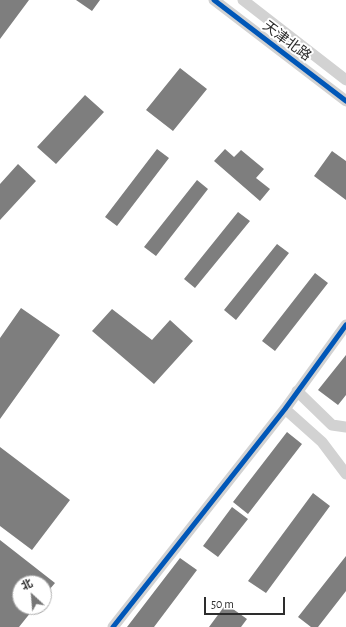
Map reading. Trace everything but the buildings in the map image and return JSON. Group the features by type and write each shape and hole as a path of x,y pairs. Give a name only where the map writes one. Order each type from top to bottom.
{"street":[{"name":"天津北路","path":"214,0 346,101"},
{"name":"天津北路","path":"243,0 346,80"},
{"path":"113,627 285,409 346,325"},
{"path":"297,391 332,425 346,427"},
{"path":"285,409 322,442 346,474"}],"cycle path":[{"path":"214,0 346,101"},
{"path":"113,627 285,409 346,325"}]}
